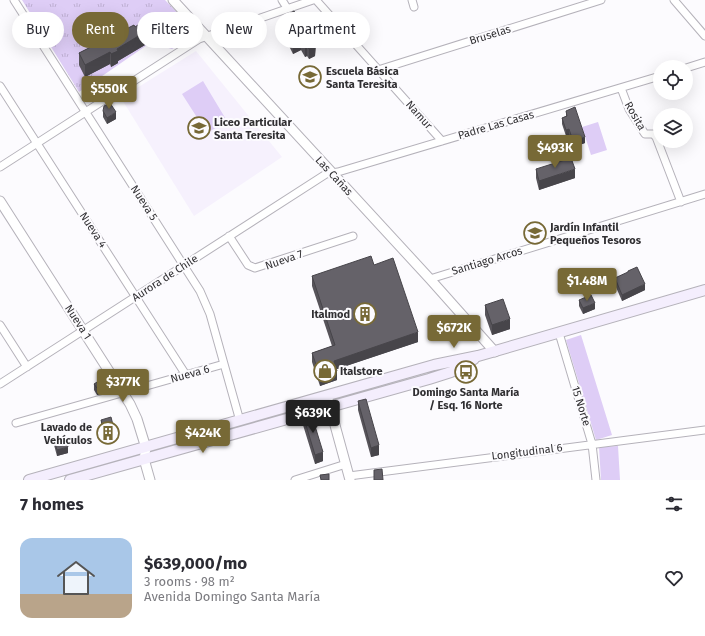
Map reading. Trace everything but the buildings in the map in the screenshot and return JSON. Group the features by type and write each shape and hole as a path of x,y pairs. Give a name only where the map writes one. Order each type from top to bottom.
{"main road":[{"path":"29,480 448,362 495,352 705,290"},
{"path":"70,480 92,477 144,459 436,377 461,367 478,356"}],"street":[{"name":"Nueva 5","path":"14,0 200,291 207,305 240,421"},
{"name":"Las Cañas","path":"172,0 430,279 495,352"},
{"path":"282,0 287,8"},
{"path":"0,167 188,45 205,36 314,0"},
{"name":"Namur","path":"314,0 442,141"},
{"name":"Bruselas","path":"378,70 602,0"},
{"path":"674,0 705,36"},
{"path":"693,66 705,62"},
{"name":"Padre Las Casas","path":"331,173 653,78"},
{"name":"Nueva 4","path":"0,86 186,375"},
{"name":"Rosita","path":"621,88 629,109 643,131 646,134 653,134 656,137 681,202"},
{"name":"Aurora de Chile","path":"0,384 326,174 331,173"},
{"name":"Santiago Arcos","path":"430,279 705,194"},
{"name":"Nueva 1","path":"0,202 123,393 137,419 146,448"},
{"name":"Nueva 7","path":"230,236 248,265 256,268 353,236"},
{"path":"0,325 27,367"},
{"name":"15 Norte","path":"559,333 592,444 596,480"},
{"name":"Nueva 6","path":"16,423 224,364"},
{"path":"327,396 349,478"},
{"name":"Longitudinal 6","path":"349,478 592,444 705,430"},
{"path":"146,448 144,459 150,480"},
{"path":"295,480 346,464"}],"shaded area":[{"name":"Liceo Particular Santa Teresita","path":"196,51 282,157 194,216 121,98"}],"green space":[{"path":"22,0 165,0 177,12 137,12 137,48 143,48 79,92 52,48 64,48 64,12 29,12"},
{"path":"203,81 227,121 207,133 182,94"},
{"path":"598,122 607,150 591,155 582,127"},
{"path":"581,335 612,435 596,440 566,340"},
{"path":"618,446 620,480 601,480 599,447"}],"place":[{"name":"Escuela Básica Santa Teresita","path":"310,77"},
{"name":"Liceo Particular Santa Teresita","path":"199,128"},
{"name":"Jardín Infantil Pequeños Tesoros","path":"535,233"},
{"name":"Italmod","path":"365,314"},
{"name":"Italstore","path":"325,371"},
{"name":"Domingo Santa María / Esq. 16 Norte","path":"466,372"},
{"name":"Lavado de Vehículos","path":"108,433"}]}
